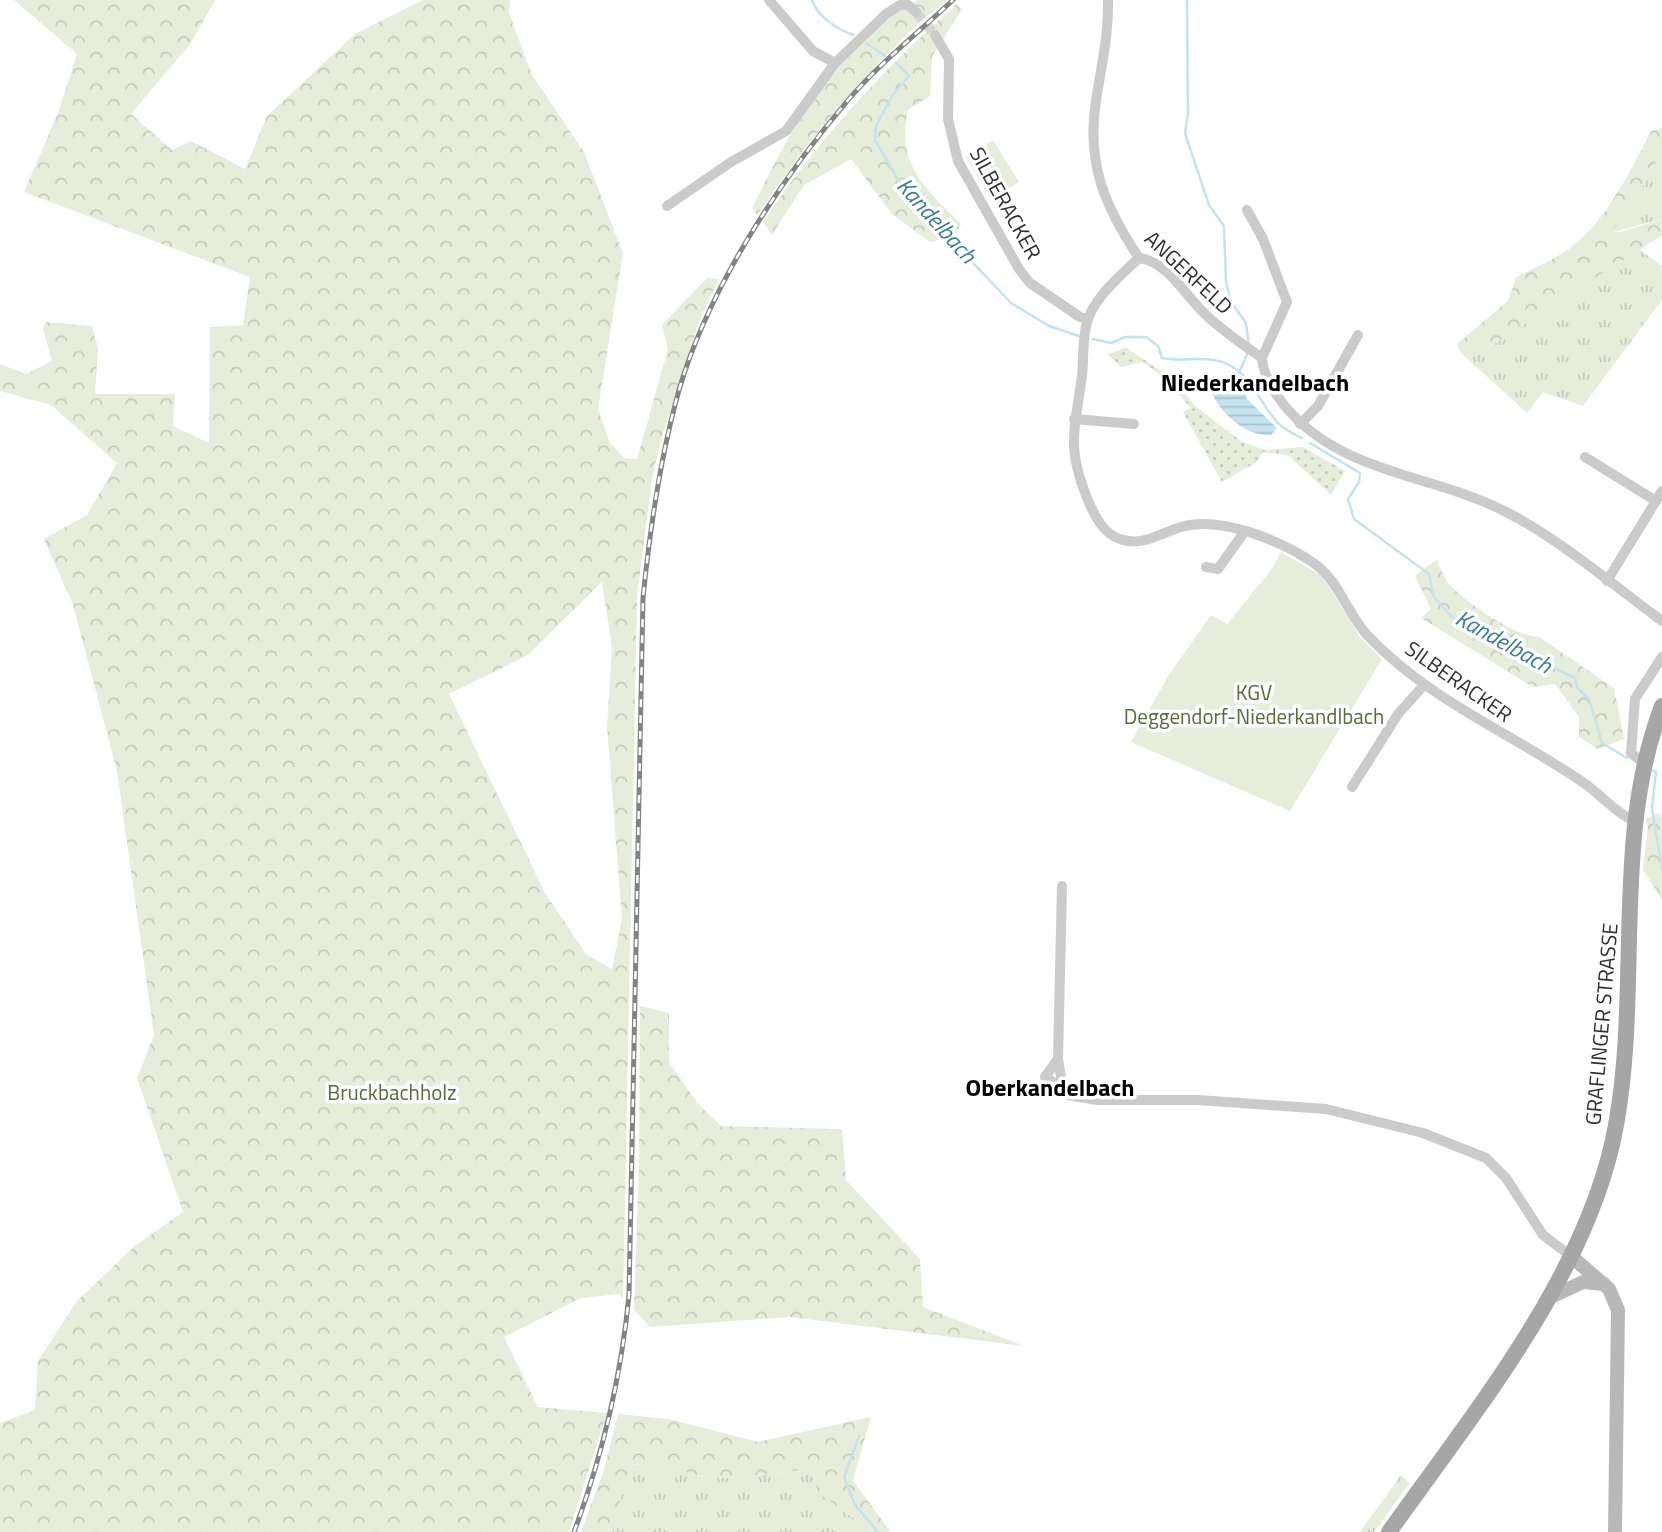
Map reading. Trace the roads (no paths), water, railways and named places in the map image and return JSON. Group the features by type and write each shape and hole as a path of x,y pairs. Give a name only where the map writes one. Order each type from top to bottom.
{"main road":[{"name":"GRAFLINGER STRASSE","path":"1389,1532 1549,1298 1572,1258 1597,1194 1616,1124 1623,1069 1636,822 1645,764 1662,706"},
{"path":"1572,1258 1605,1284 1613,1295 1618,1310 1620,1343 1615,1532"},
{"path":"1549,1298 1583,1282 1605,1284"}],"street":[{"path":"769,0 813,51 835,63"},
{"name":"ANGERFELD","path":"1108,0 1108,39 1095,103 1094,154 1111,215 1139,258 1150,259 1160,265 1204,313 1231,337 1262,358"},
{"path":"667,206 731,162 786,131 835,63 886,14 900,5 908,5 916,12"},
{"name":"SILBERACKER","path":"935,35 949,59 948,119 958,161 1024,276 1080,317 1088,319 1072,443 1077,475 1097,521 1107,532 1120,539 1135,542 1200,523 1216,523 1245,531 1313,563 1327,574 1365,634 1424,685 1467,715 1581,781 1636,822"},
{"path":"1247,210 1263,239 1287,303 1262,358 1263,370 1276,396 1300,424 1313,436 1346,454 1510,514 1662,621"},
{"path":"1088,319 1139,258"},
{"path":"1300,424 1318,406 1358,335"},
{"path":"1074,419 1134,424"},
{"path":"1585,457 1656,501"},
{"path":"1607,580 1662,491"},
{"path":"1206,567 1217,569 1245,531"},
{"path":"1645,764 1631,753 1635,699 1662,657"},
{"path":"1352,787 1398,714 1424,685"},
{"path":"1062,887 1058,1059 1063,1088"},
{"path":"1058,1059 1045,1077 1063,1088 1068,1095 1097,1100 1198,1100 1325,1109 1423,1133 1486,1158 1506,1178 1544,1235 1572,1258"}],"water":[{"path":"1227,377 1242,387 1247,399 1277,428 1271,435 1250,431 1230,418 1222,409 1210,389 1208,379"}],"waterway":[{"name":"Kandelbach","path":"812,0 829,22 853,35"},
{"path":"1187,0 1188,114 1185,133 1209,205 1224,226 1226,282 1231,302 1246,323 1249,346"},
{"path":"866,43 885,56"},
{"name":"Kandelbach","path":"896,63 909,76 892,96 876,126 875,140 897,178 923,210 1011,303 1049,326 1082,337"},
{"name":"Kandelbach","path":"1093,339 1111,343 1125,337 1146,337 1158,346 1162,358 1223,362 1239,371 1279,424 1302,438"},
{"path":"1239,373 1248,352"},
{"name":"Kandelbach","path":"1310,443 1360,473 1359,482 1348,499 1354,519 1429,574 1434,597 1452,617 1526,659 1550,666 1575,678 1578,689 1589,699 1602,743 1627,758"},
{"name":"Kandelbach","path":"1652,770 1656,772 1652,808 1662,869"},
{"path":"859,1436 844,1477 855,1505 878,1532"}],"tunnel":[{"path":"916,12 935,35"}],"railway":[{"path":"574,1532 594,1474 609,1415 621,1356 629,1295 643,598 656,493 672,416 692,351 709,312 749,236 773,200 849,99 953,0"}],"district":[{"name":"Niederkandelbach","path":"1255,382"},
{"name":"Oberkandelbach","path":"1050,1087"}],"park label":[{"name":"KGV Deggendorf-Niederkandlbach","path":"1254,704"},
{"name":"Bruckbachholz","path":"392,1092"}]}
